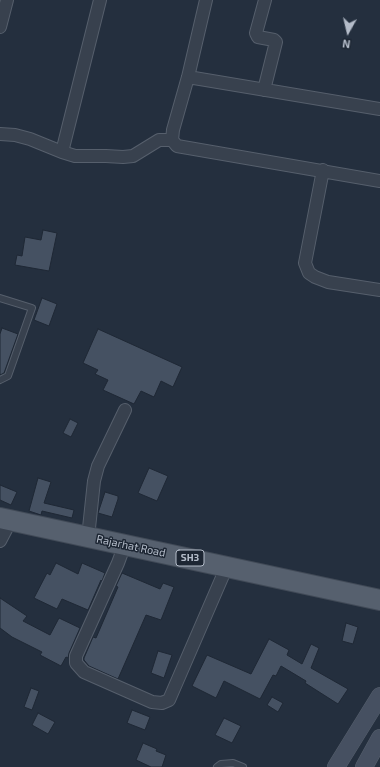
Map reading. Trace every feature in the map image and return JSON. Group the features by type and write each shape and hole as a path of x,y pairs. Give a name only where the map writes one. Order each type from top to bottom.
{"main road":[{"name":"Rajarhat Road","path":"4,516 89,528 380,586"},
{"name":"Rajarhat Road","path":"4,516 380,600"},
{"path":"336,767 380,696"},
{"path":"364,767 380,738"}],"street":[{"path":"0,27 7,0"},
{"path":"62,152 100,0"},
{"path":"172,140 173,130 188,77 206,0"},
{"path":"264,90 276,42 257,35 256,33 265,0"},
{"path":"188,77 380,109"},
{"path":"0,134 15,135 30,139 75,156 106,156 123,158 133,156 159,140 172,140 178,146 380,181"},
{"path":"323,170 305,263 309,272 315,277 328,282 380,290"},
{"path":"89,528 94,481 98,466 126,410"},
{"path":"0,541 4,516"},
{"path":"125,544 118,563 76,656 76,663 84,672 152,702 162,703 170,700 227,566"}],"lane":[{"path":"0,298 32,308 8,376 0,380"},
{"path":"217,767 221,764 233,763 243,767"}],"building":[{"path":"43,230 57,233 49,271 15,265 17,255 22,256 25,237 41,240"},
{"path":"42,298 57,304 49,326 34,320"},
{"path":"2,328 18,334 4,373 0,375 0,334"},
{"path":"98,329 182,367 173,387 161,381 154,397 141,391 134,404 103,390 108,380 95,374 98,370 83,363"},
{"path":"70,419 78,423 71,437 63,433"},
{"path":"149,468 168,476 157,501 138,493"},
{"path":"38,478 51,482 44,503 74,510 72,518 42,511 41,515 29,511"},
{"path":"0,485 17,492 11,505 0,500"},
{"path":"105,492 118,496 112,517 98,513"},
{"path":"56,563 78,574 82,563 105,573 88,610 62,599 57,609 34,598 47,573 50,575"},
{"path":"122,573 160,589 163,583 174,587 161,620 146,615 118,679 89,666 84,658 93,637 96,638 118,587 116,586"},
{"path":"0,598 27,616 23,621 50,635 59,618 80,628 68,658 66,657 61,666 40,655 42,652 12,637 0,628"},
{"path":"346,623 358,627 353,644 342,641"},
{"path":"269,639 289,650 287,655 302,664 311,644 319,648 311,668 348,689 338,704 305,683 306,681 281,666 276,676 273,675 260,699 224,681 216,698 192,686 207,655 251,674"},
{"path":"158,651 172,655 164,678 151,673"},
{"path":"31,688 39,691 32,710 24,707"},
{"path":"272,697 283,703 278,712 267,705"},
{"path":"132,710 150,717 145,730 127,723"},
{"path":"38,713 55,722 48,734 32,725"},
{"path":"224,718 241,726 232,743 215,735"},
{"path":"143,743 166,755 162,767 151,767 136,760"}]}
